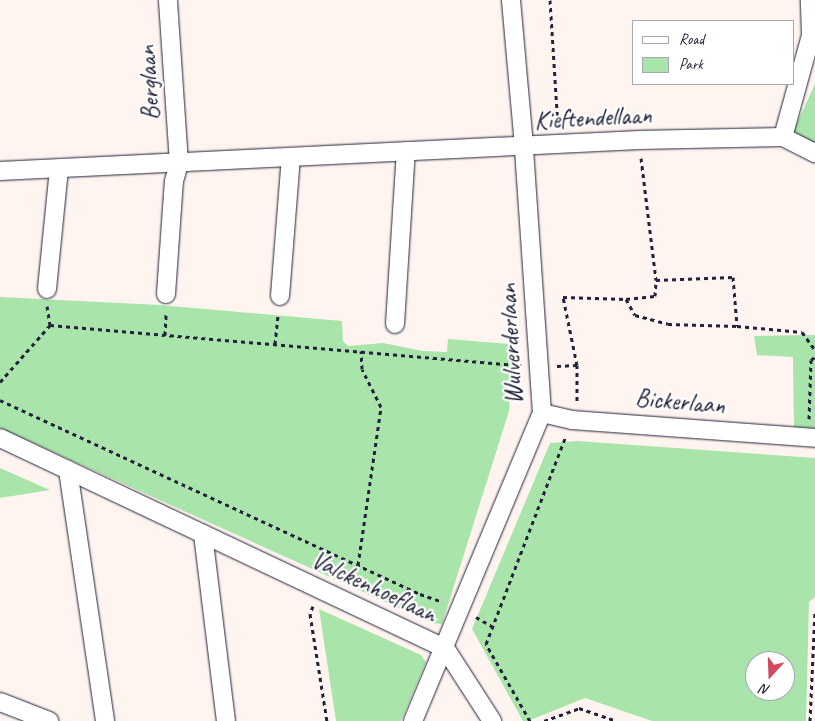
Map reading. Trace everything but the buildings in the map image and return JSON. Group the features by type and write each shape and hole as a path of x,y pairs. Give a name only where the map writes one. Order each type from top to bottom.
{"street":[{"name":"Berglaan","path":"168,0 179,163"},
{"name":"Wulverderlaan","path":"413,721 542,413 524,146 511,0"},
{"path":"810,0 811,35 783,137 815,153"},
{"name":"Kieftendellaan","path":"0,171 639,140 783,137"},
{"path":"394,324 406,152"},
{"path":"281,295 291,157"},
{"path":"166,294 174,181 179,163"},
{"path":"47,289 59,168"},
{"name":"Bickerlaan","path":"542,413 572,420 811,438"},
{"name":"Valckenhoeflaan","path":"0,438 444,648 492,721"},
{"path":"68,470 105,721"},
{"path":"204,534 226,721"},
{"path":"0,702 49,721"}],"path":[{"path":"550,0 559,144"},
{"path":"530,721 486,644 572,420 577,399 577,365 563,297 626,299 655,296 656,280 639,140"},
{"path":"656,280 733,277 738,326"},
{"path":"275,344 281,295"},
{"path":"626,299 635,315 668,324 738,326 802,332 815,350"},
{"path":"0,382 50,325 539,366 577,365"},
{"path":"358,565 381,407 362,369 361,351"},
{"path":"811,438 811,360 815,357"},
{"path":"0,400 420,594 461,609 493,627"},
{"path":"320,590 310,614 328,721"},
{"path":"810,721 815,612"},
{"path":"544,721 579,708 616,721"}],"green space":[{"path":"815,84 815,146 792,134"},
{"path":"0,297 159,305 342,321 343,341 348,346 383,343 423,351 447,352 448,339 510,344 517,374 510,398 509,411 442,624 432,623 0,428"},
{"path":"815,335 815,429 794,428 793,357 757,355 754,336"},
{"path":"577,441 815,458 815,597 809,602 806,721 652,721 585,698 528,721 523,721 472,629 550,443"},
{"path":"0,468 50,490 0,498"},
{"path":"319,609 421,655 426,662 401,721 336,721"}]}
